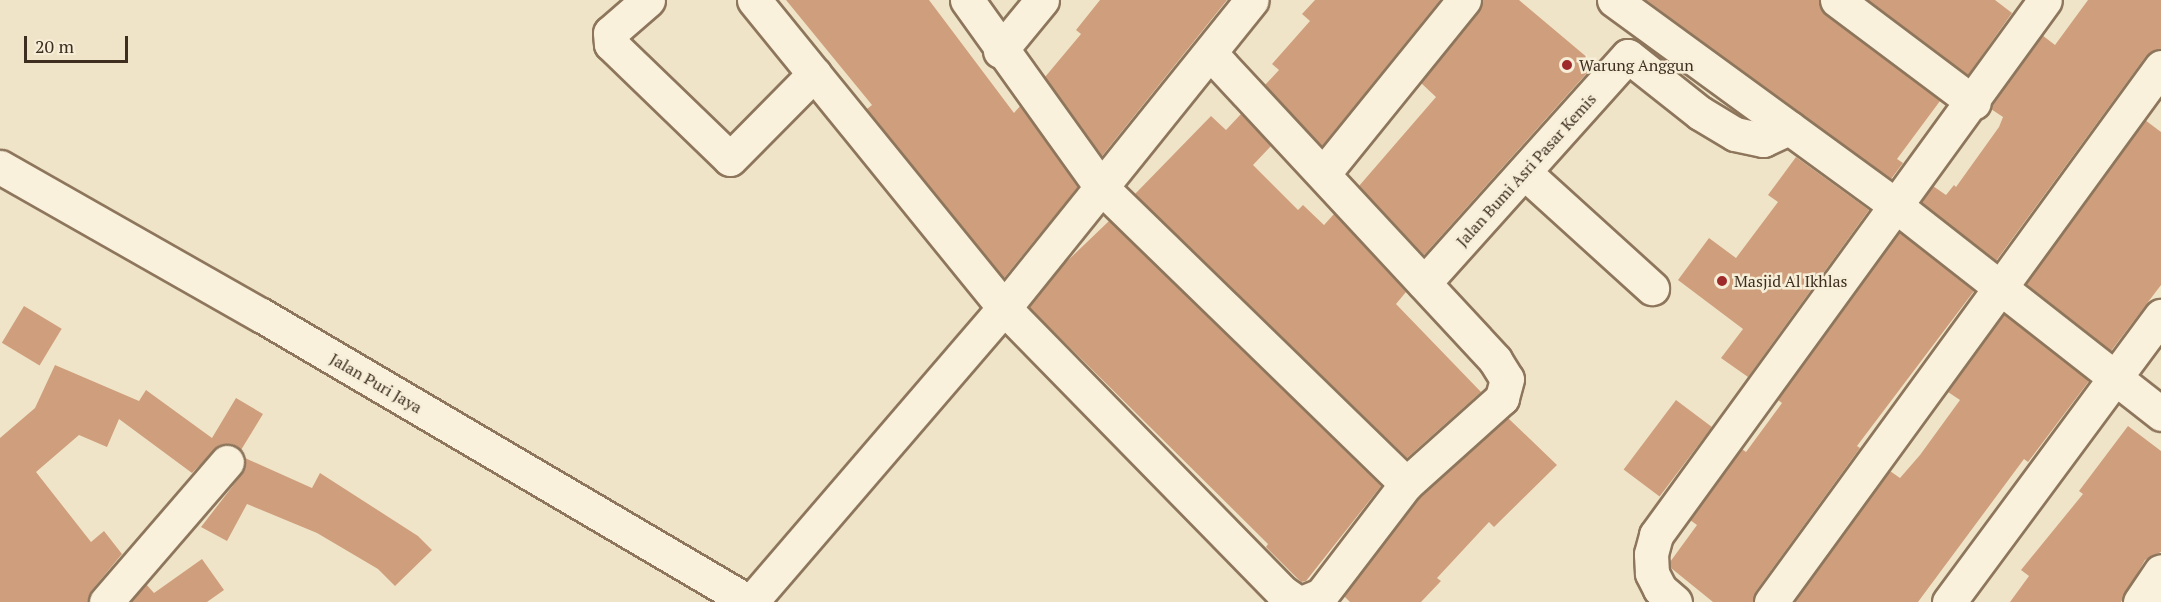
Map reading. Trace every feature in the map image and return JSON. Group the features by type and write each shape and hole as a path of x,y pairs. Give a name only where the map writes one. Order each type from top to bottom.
{"street":[{"path":"648,0 610,33 611,44 730,159 814,74"},
{"path":"754,0 1004,308 1274,584 1297,602"},
{"path":"967,0 1000,51 1101,187 1406,484"},
{"path":"1000,51 1042,0"},
{"path":"750,602 1004,308 1252,0"},
{"path":"1323,174 1464,0"},
{"path":"1614,0 1896,206 2161,414"},
{"path":"1837,0 1974,103"},
{"path":"1675,602 1660,589 1652,573 1651,554 1656,535 1974,103 2045,0"},
{"path":"1210,53 1495,360 1507,379 1502,398 1406,484 1321,595 1304,602"},
{"name":"Jalan Bumi Asri Pasar Kemis","path":"1424,283 1628,56 1700,113 1735,134 1763,140 1789,128"},
{"path":"1771,602 1998,287 2161,67"},
{"name":"Jalan Puri Jaya","path":"0,167 261,315 750,602"},
{"path":"1524,172 1652,288"},
{"path":"1949,602 2161,316"},
{"path":"106,602 227,462"},
{"path":"2140,602 2161,571"}],"building":[{"path":"786,0 929,0 1014,113 1020,106 1078,187 1004,278 867,109 872,105"},
{"path":"1100,0 1227,0 1102,156 1045,77 1081,34 1076,30"},
{"path":"1315,0 1440,0 1322,146 1265,85 1279,70 1272,64 1310,21 1302,14"},
{"path":"1482,0 1519,0 1595,64 1424,255 1359,186 1436,97 1421,83 1479,12"},
{"path":"1646,0 1819,0 1826,15 1940,101 1897,159 1903,163 1891,179"},
{"path":"1868,0 1995,0 2012,13 1968,75"},
{"path":"2088,0 2161,0 2161,49 2146,56 1996,261 1921,202 1933,186 1946,195 1954,185 1956,187 1999,127 2003,117 1991,109 1993,104 2042,35 2055,45"},
{"path":"1241,114 1271,146 1253,165 1298,210 1303,205 1324,225 1334,214 1406,292 1396,304 1481,392 1407,458 1135,194 1211,116 1226,130"},
{"path":"2145,120 2161,132 2161,285 2111,351 2026,284"},
{"path":"1796,157 1869,210 1748,377 1721,358 1743,329 1678,280 1709,238 1736,258 1778,202 1768,195"},
{"path":"1109,221 1381,486 1306,581 1301,582 1266,547 1268,544 1029,307 1062,266"},
{"path":"1899,232 1974,291 1857,446 1860,448 1756,591 1753,602 1713,602 1671,568 1670,562 1697,525 1690,520 1742,449 1746,452 1782,403 1778,400"},
{"path":"24,306 62,329 40,366 2,343"},
{"path":"2004,314 2089,381 2028,462 2024,459 1918,602 1794,602 1890,471 1900,478 1920,455 1960,400 1948,392"},
{"path":"55,365 139,401 146,390 212,438 236,398 263,414 241,450 231,444 220,445 192,473 119,419 107,447 79,435 36,472 91,542 104,531 122,554 92,590 88,602 0,602 0,438 35,408"},
{"path":"1676,400 1712,427 1660,497 1624,469"},
{"path":"1508,418 1557,465 1494,527 1489,522 1437,578 1441,581 1421,602 1350,602 1344,596 1420,497"},
{"path":"2128,426 2161,451 2161,552 2145,560 2121,602 2010,602 2029,576 2021,570 2083,494 2079,491"},
{"path":"245,458 312,488 320,473 418,536 432,550 395,586 378,569 317,533 247,504 227,541 201,527 242,474"},
{"path":"202,559 224,590 207,602 131,602 146,584 154,593"}],"place":[{"name":"Warung Anggun","path":"1567,65"},
{"name":"Masjid Al Ikhlas","path":"1722,281"}]}
